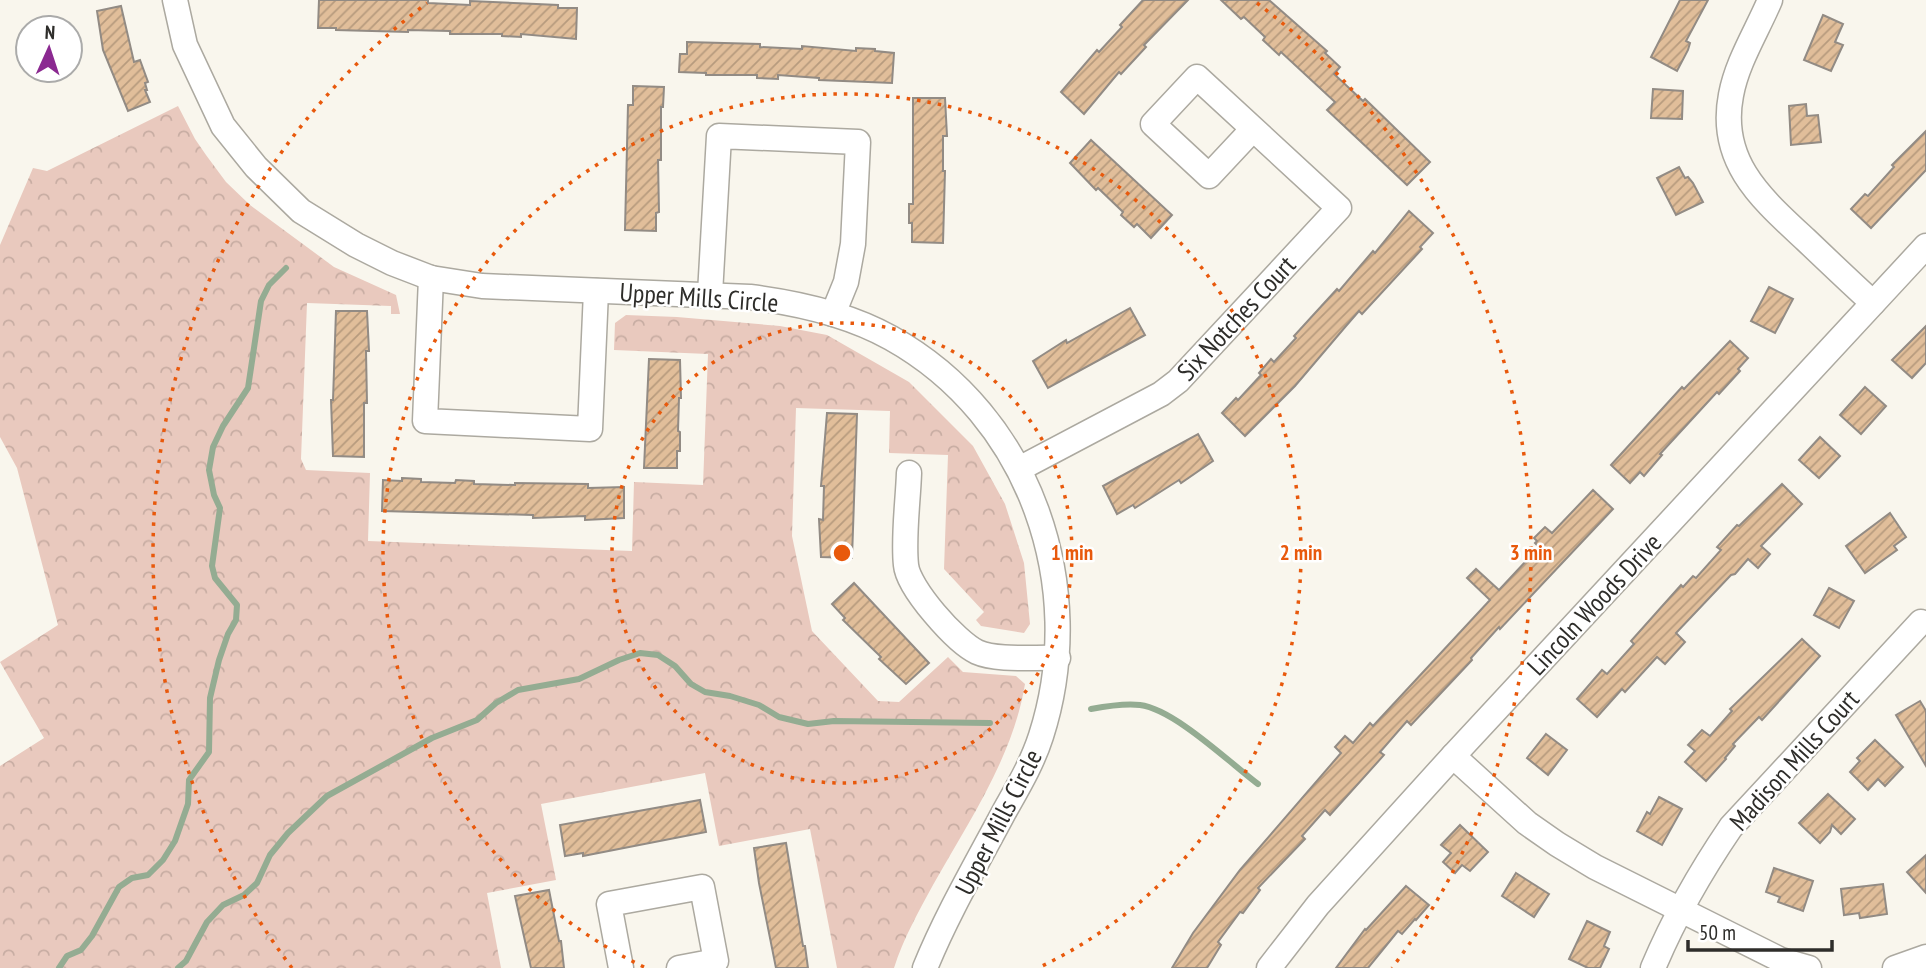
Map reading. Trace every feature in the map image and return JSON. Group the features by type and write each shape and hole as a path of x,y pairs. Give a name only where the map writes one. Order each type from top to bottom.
{"street":[{"name":"Upper Mills Circle","path":"175,0 185,45 211,102 223,126 256,167 301,211 392,263 431,278 482,285 710,294 785,301 834,314 891,338 918,355 984,416 1000,436 1019,469 1047,543 1057,604 1058,658 1052,694 1030,767 925,968"},
{"path":"1770,0 1731,93 1729,117 1737,160 1748,182 1766,202 1873,303"},
{"name":"Six Notches Court","path":"1019,469 1161,394 1178,381 1339,208 1253,129"},
{"path":"710,294 719,136 858,142 853,244 846,282 834,314"},
{"name":"Lincoln Woods Drive","path":"1269,968 1318,905 1926,246"},
{"path":"431,278 425,421 590,429 596,291"},
{"path":"909,473 906,565 909,581 920,596 963,642 978,652 1000,656 1058,658"},
{"name":"Madison Mills Court","path":"1653,968 1681,909 1731,827 1921,622"},
{"path":"1454,756 1527,823 1595,867 1781,960 1808,968"},
{"path":"621,968 608,904 702,887 716,961 679,968"},
{"path":"1895,968 1926,957"}],"green space":[{"path":"178,106 206,155 226,182 250,205 334,267 396,295 400,314 391,314 391,306 307,303 301,459 306,470 370,473 368,541 632,551 634,482 703,485 708,354 614,350 615,323 626,315 780,326 827,335 909,382 973,446 1005,504 1024,563 1030,624 1024,633 981,626 976,620 984,612 944,569 948,455 889,453 890,411 796,408 792,536 812,631 878,701 899,702 948,657 963,672 1016,676 1025,684 1011,737 1000,763 917,915 894,968 837,968 810,829 719,846 705,773 541,804 556,880 487,893 501,968 0,968 0,766 44,738 0,662 58,625 17,468 0,437 0,245 33,168 47,171"}],"building":[{"path":"319,0 428,0 428,3 470,5 470,1 558,5 558,8 577,8 576,39 521,34 521,37 502,34 450,34 450,31 318,28"},
{"path":"1143,0 1188,0 1144,45 1146,47 1121,74 1119,72 1084,114 1061,92 1097,50 1099,52 1122,27 1120,25"},
{"path":"1221,0 1269,0 1327,51 1325,53 1340,67 1334,74 1363,101 1365,99 1430,162 1407,185 1327,110 1335,102 1281,52 1279,55 1244,17 1241,19"},
{"path":"1680,0 1708,0 1686,41 1690,43 1688,50 1677,71 1651,57"},
{"path":"121,6 134,62 140,60 148,82 145,83 145,90 150,102 128,111 103,50 97,11"},
{"path":"1823,15 1843,24 1835,42 1843,45 1831,71 1804,60"},
{"path":"687,42 760,44 760,47 802,49 802,46 856,51 856,48 875,49 894,53 892,83 819,80 778,75 778,79 757,78 757,75 679,72 680,54 687,54"},
{"path":"633,86 664,87 656,231 625,230 628,105 633,105"},
{"path":"1653,89 1683,91 1682,119 1651,118"},
{"path":"913,98 945,98 947,136 943,136 943,243 912,242 909,204 913,204"},
{"path":"1806,104 1807,116 1818,115 1821,142 1791,145 1789,106"},
{"path":"1926,131 1926,170 1871,228 1851,209 1865,194 1868,196 1894,167 1892,165"},
{"path":"1091,140 1172,215 1151,238 1137,224 1134,227 1121,215 1123,212 1098,188 1096,190 1070,163"},
{"path":"1679,167 1685,178 1688,177 1693,183 1703,202 1676,215 1657,178"},
{"path":"1409,211 1433,233 1420,247 1422,249 1362,314 1359,311 1295,386 1245,436 1222,413 1261,375 1259,373 1271,359 1274,362 1296,338 1294,336 1337,289 1339,291 1373,251 1375,253"},
{"path":"1769,287 1793,299 1775,333 1751,321"},
{"path":"1130,308 1145,335 1048,388 1033,361 1066,340 1067,343"},
{"path":"336,311 367,311 369,351 366,351 364,457 333,456 331,400"},
{"path":"1926,326 1926,363 1912,378 1892,360"},
{"path":"1730,341 1748,358 1738,369 1740,371 1660,454 1662,455 1644,476 1640,472 1630,483 1611,465 1682,387 1684,389"},
{"path":"649,359 680,360 680,451 677,451 677,468 644,468"},
{"path":"1865,387 1886,406 1861,434 1840,415"},
{"path":"827,413 857,414 852,558 821,557 819,519 823,520 824,486 821,486"},
{"path":"1198,434 1213,461 1181,483 1179,480 1135,508 1133,505 1117,514 1103,486"},
{"path":"1820,437 1840,456 1819,478 1799,460"},
{"path":"402,478 421,479 421,482 455,483 456,480 474,481 474,484 588,484 588,488 624,487 624,518 585,520 585,516 533,518 533,515 382,511 383,480 402,481"},
{"path":"1782,484 1802,504 1761,546 1770,554 1758,568 1748,559 1731,575 1676,633 1685,642 1665,664 1657,657 1625,692 1622,689 1597,717 1577,699 1602,670 1607,674 1634,644 1631,641 1681,585 1683,587 1693,576 1696,578 1721,550 1717,547 1737,525"},
{"path":"1593,490 1613,509 1500,629 1499,627 1411,725 1407,721 1380,752 1384,755 1330,815 1325,810 1302,836 1305,839 1258,888 1260,890 1243,913 1240,912 1218,942 1221,945 1207,968 1172,968 1193,933 1240,870 1341,753 1335,747 1345,736 1353,743 1370,723 1373,726 1490,600 1467,578 1476,569 1499,590 1539,547 1534,538 1545,527 1552,533"},
{"path":"1890,513 1906,537 1894,546 1897,550 1865,573 1846,546"},
{"path":"854,583 929,663 906,684 879,659 881,657 843,620 845,618 832,604"},
{"path":"1829,588 1854,601 1839,628 1814,615"},
{"path":"1802,639 1820,656 1762,720 1759,717 1733,744 1735,746 1726,759 1706,781 1685,762 1695,751 1688,745 1702,730 1710,736 1732,711 1730,709"},
{"path":"1920,701 1926,711 1926,766 1896,715"},
{"path":"1546,734 1567,750 1548,775 1527,758"},
{"path":"1875,740 1903,767 1885,786 1878,779 1868,790 1850,772 1860,761 1857,758"},
{"path":"1828,794 1855,819 1841,834 1832,825 1830,832 1820,843 1799,823"},
{"path":"1659,797 1682,809 1662,845 1637,831"},
{"path":"700,800 706,832 583,856 583,853 565,856 560,825"},
{"path":"1460,825 1488,852 1470,871 1462,865 1455,873 1443,862 1451,853 1441,845"},
{"path":"786,843 808,968 776,968 759,883 754,848"},
{"path":"1926,855 1926,893 1907,872"},
{"path":"1774,868 1813,881 1803,911 1778,902 1780,897 1766,892"},
{"path":"1516,873 1549,894 1534,917 1502,896"},
{"path":"1883,884 1887,914 1860,918 1859,913 1844,915 1841,889"},
{"path":"1406,886 1429,905 1402,934 1398,931 1368,968 1336,968 1365,929"},
{"path":"549,890 561,941 564,968 531,968 515,896"},
{"path":"1587,921 1610,932 1604,946 1609,949 1600,968 1588,968 1569,959"}],"waterway":[{"path":"59,968 67,956 81,950 92,936 119,887 132,878 148,875 163,860 175,841 188,804 189,780 209,752 210,698 219,660 236,620 237,605 215,578 212,566 220,508 214,495 209,470 213,447 223,426 248,388 261,301 269,285 286,268"},
{"path":"178,968 186,961 207,922 223,905 244,895 257,883 270,855 288,833 327,796 432,738 477,720 496,703 518,690 579,679 640,653 658,655 675,666 691,684 705,692 759,705 779,717 808,724 834,721 990,723"},
{"path":"1091,709 1128,704 1154,709 1185,726 1258,784"}]}
